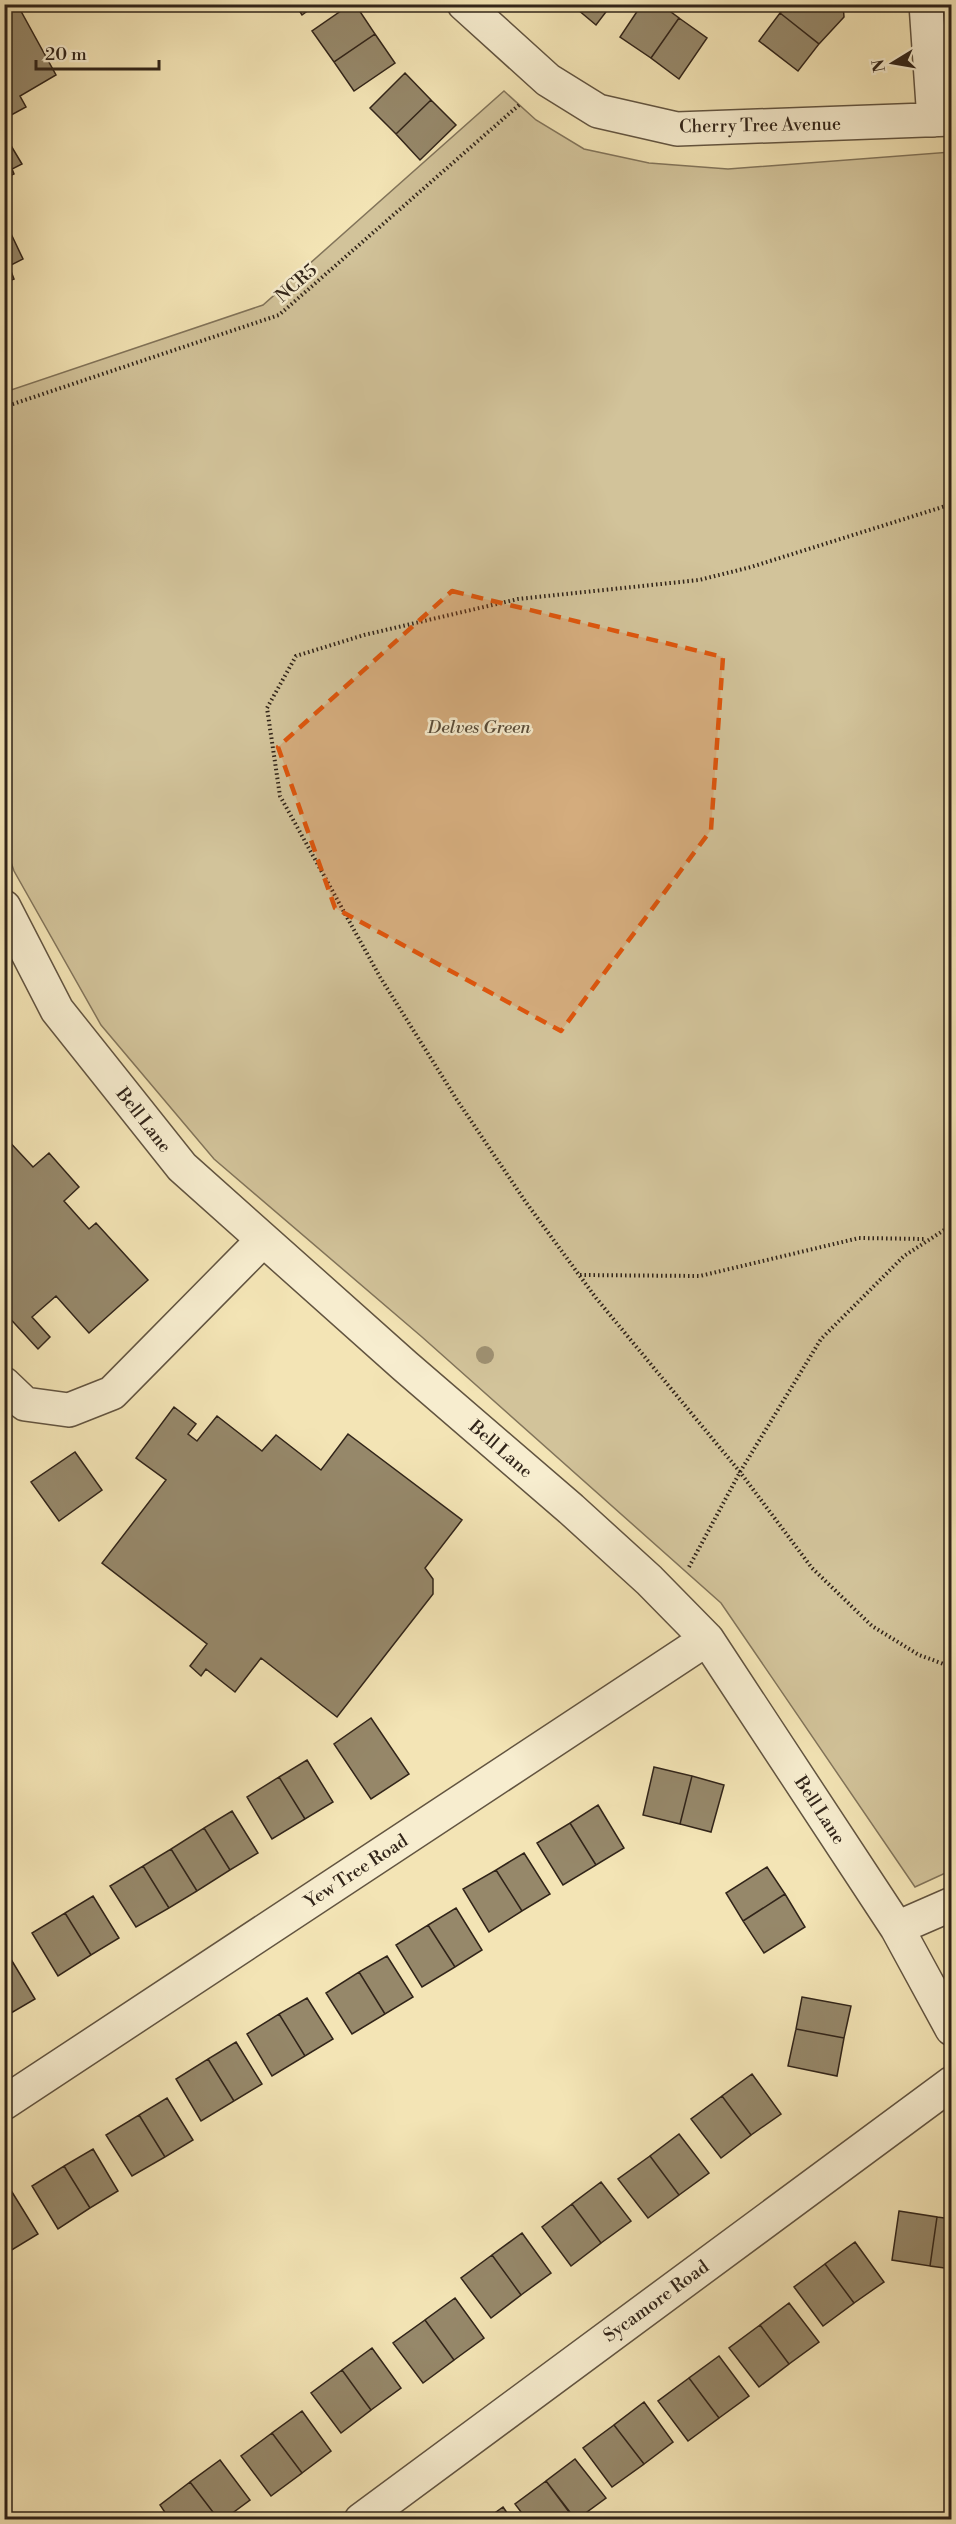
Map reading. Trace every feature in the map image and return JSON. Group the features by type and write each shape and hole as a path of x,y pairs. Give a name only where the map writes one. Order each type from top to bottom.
{"street":[{"name":"Cherry Tree Avenue","path":"464,4 548,80 598,111 677,129 943,119"},
{"path":"926,4 943,119"},
{"name":"Bell Lane","path":"4,907 57,1010 182,1167 405,1366 572,1509 671,1602 706,1639 897,1928 951,2029"},
{"path":"4,1384 25,1404 69,1410 112,1393 263,1240"},
{"name":"Yew Tree Road","path":"4,2103 706,1639"},
{"path":"897,1928 951,1904"},
{"name":"Sycamore Road","path":"361,2520 951,2083"}],"path":[{"name":"NCR5","path":"4,407 279,315 548,80"},
{"path":"951,504 751,567 699,580 518,599 364,635 296,656 267,708 280,796 380,977 457,1100 525,1201 579,1275 740,1472 812,1568 872,1626 919,1655 951,1667"},
{"path":"671,1602 740,1472 821,1339 904,1256 951,1226"},
{"path":"579,1275 700,1275 859,1238 926,1240"}],"highlighted area":[{"path":"452,591 723,657 711,830 561,1031 335,908 278,747"}],"green space":[{"name":"Delves Green","path":"504,91 536,120 584,149 649,163 728,169 951,152 952,1870 915,1887 721,1603 422,1337 214,1159 101,1025 14,871 5,845 5,392 263,305"}],"building":[{"path":"4,4 17,4 56,75 20,96 26,107 4,119"},
{"path":"295,4 317,4 302,15"},
{"path":"351,4 355,4 375,34 334,62 312,31"},
{"path":"571,4 612,4 596,25"},
{"path":"642,4 660,4 679,18 651,58 620,37"},
{"path":"788,4 843,4 844,17 819,44 780,13"},
{"path":"780,13 819,44 798,71 759,41"},
{"path":"679,18 707,38 679,79 651,58"},
{"path":"375,34 395,63 354,91 334,62"},
{"path":"405,73 431,100 396,134 370,108"},
{"path":"431,100 456,125 420,160 396,134"},
{"path":"4,134 22,164 12,169 14,174 4,179"},
{"path":"4,219 23,259 9,266 14,279 4,283"},
{"path":"4,318 11,334 4,337"},
{"path":"4,1136 33,1167 49,1153 79,1187 64,1201 89,1229 96,1223 148,1280 89,1333 56,1296 32,1317 50,1337 38,1349 4,1312 4,1283 6,1281 4,1279"},
{"path":"174,1407 196,1424 188,1434 197,1441 217,1416 262,1451 276,1435 321,1470 348,1434 462,1520 425,1568 433,1579 433,1594 337,1717 261,1658 235,1692 206,1669 201,1676 190,1666 207,1644 102,1563 166,1480 136,1458"},
{"path":"4,1426 11,1433 4,1439"},
{"path":"75,1452 102,1490 59,1521 31,1482"},
{"path":"371,1718 409,1774 371,1799 334,1744"},
{"path":"307,1760 333,1802 305,1819 279,1777"},
{"path":"654,1767 692,1776 680,1824 643,1815"},
{"path":"692,1776 724,1785 711,1832 680,1824"},
{"path":"279,1777 305,1819 272,1839 247,1797"},
{"path":"598,1805 624,1848 596,1865 570,1823"},
{"path":"232,1811 258,1853 230,1870 204,1828"},
{"path":"570,1823 596,1865 563,1885 537,1843"},
{"path":"204,1828 230,1870 197,1891 171,1849"},
{"path":"171,1849 197,1891 169,1908 143,1866"},
{"path":"524,1853 550,1894 522,1911 496,1870"},
{"path":"143,1866 169,1908 136,1927 110,1886"},
{"path":"767,1867 785,1894 743,1921 726,1893"},
{"path":"496,1870 522,1911 489,1932 463,1889"},
{"path":"785,1894 805,1927 764,1953 743,1921"},
{"path":"93,1896 119,1938 91,1955 65,1913"},
{"path":"456,1908 482,1950 455,1967 428,1925"},
{"path":"65,1913 91,1955 58,1976 32,1933"},
{"path":"428,1925 455,1967 422,1987 396,1945"},
{"path":"9,1956 35,1999 6,2016 4,2013 4,1959"},
{"path":"387,1956 413,1997 385,2014 359,1972"},
{"path":"359,1972 385,2014 352,2034 326,1993"},
{"path":"802,1997 851,2006 844,2038 796,2029"},
{"path":"307,1998 333,2039 305,2056 279,2014"},
{"path":"279,2014 305,2056 272,2076 247,2034"},
{"path":"796,2029 844,2038 837,2076 788,2066"},
{"path":"236,2042 262,2084 234,2101 208,2059"},
{"path":"208,2059 234,2101 201,2121 176,2079"},
{"path":"752,2074 781,2114 751,2135 722,2096"},
{"path":"722,2096 751,2135 721,2158 691,2119"},
{"path":"167,2098 193,2140 165,2157 139,2115"},
{"path":"139,2115 165,2157 132,2176 106,2135"},
{"path":"679,2134 709,2173 679,2195 650,2156"},
{"path":"93,2149 118,2191 90,2208 64,2166"},
{"path":"650,2156 679,2195 648,2218 618,2179"},
{"path":"64,2166 90,2208 58,2229 32,2186"},
{"path":"601,2182 631,2221 601,2243 572,2204"},
{"path":"12,2192 38,2234 10,2251 4,2243 4,2197"},
{"path":"572,2204 601,2243 571,2266 542,2227"},
{"path":"899,2211 937,2217 930,2266 892,2260"},
{"path":"937,2217 952,2219 952,2269 930,2266"},
{"path":"522,2233 551,2273 521,2295 492,2255"},
{"path":"855,2242 884,2282 854,2303 825,2264"},
{"path":"492,2255 521,2295 491,2318 461,2278"},
{"path":"825,2264 854,2303 823,2326 794,2287"},
{"path":"455,2298 484,2338 454,2360 425,2320"},
{"path":"789,2303 819,2342 789,2364 760,2325"},
{"path":"425,2320 454,2360 423,2383 393,2343"},
{"path":"760,2325 789,2364 759,2387 729,2348"},
{"path":"372,2348 401,2388 371,2410 342,2370"},
{"path":"719,2356 749,2396 719,2418 689,2378"},
{"path":"342,2370 371,2410 341,2433 311,2393"},
{"path":"689,2378 719,2418 688,2441 658,2401"},
{"path":"644,2402 673,2442 644,2464 614,2425"},
{"path":"302,2411 331,2451 302,2473 272,2433"},
{"path":"614,2425 644,2464 612,2487 583,2448"},
{"path":"272,2433 302,2473 271,2496 241,2456"},
{"path":"575,2459 606,2498 576,2520 546,2481"},
{"path":"220,2460 250,2500 223,2520 219,2520 190,2482"},
{"path":"546,2481 575,2520 527,2520 515,2504"},
{"path":"190,2482 219,2520 170,2520 160,2505"},
{"path":"503,2507 512,2520 485,2520"}]}
